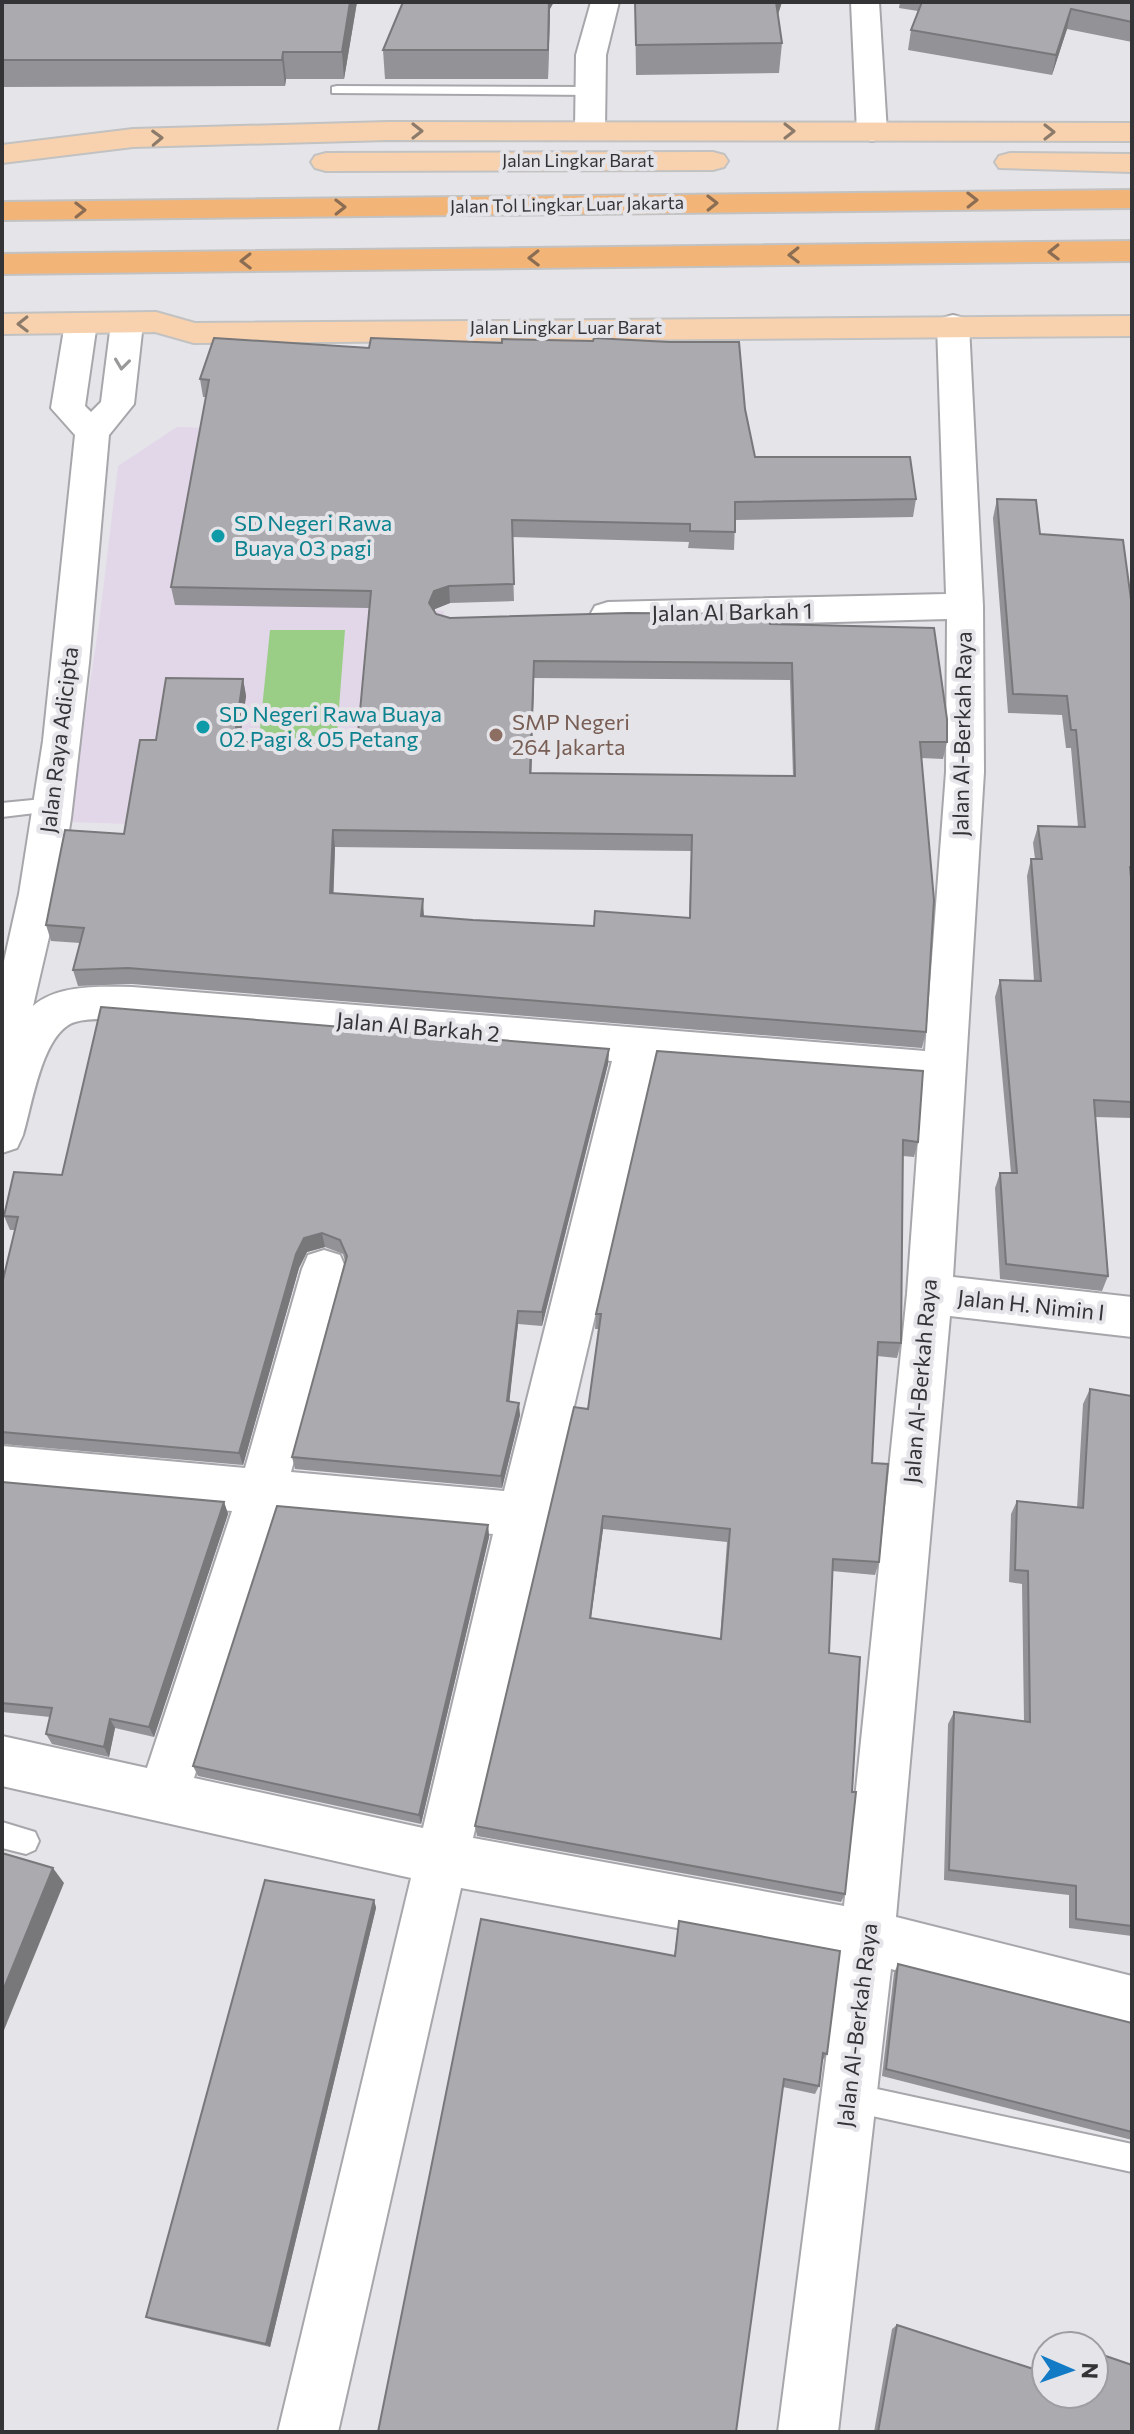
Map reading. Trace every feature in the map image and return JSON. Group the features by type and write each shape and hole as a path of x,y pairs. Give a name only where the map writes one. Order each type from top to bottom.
{"highway":[{"name":"Jalan Tol Lingkar Luar Jakarta","path":"2,211 1132,199"},
{"path":"2,264 1132,251"}],"main road":[{"path":"13,153 133,138 590,130 1132,132"},
{"path":"13,153 131,163 272,163"},
{"name":"Jalan Lingkar Barat","path":"304,163 742,160"},
{"path":"789,160 851,160"},
{"path":"976,162 1132,163"},
{"path":"141,322 193,308 1132,309"},
{"name":"Jalan Lingkar Luar Barat","path":"2,324 141,322 194,333 1132,326"}],"street":[{"path":"590,130 591,55 605,2"},
{"path":"865,2 872,132"},
{"path":"81,323 68,408 92,433 117,404 141,322"},
{"name":"Jalan Al-Berkah Raya","path":"808,2432 868,1937 929,1294 931,1067 965,772 965,606 953,325"},
{"name":"Jalan Raya Adicipta","path":"2,1043 8,1004 33,930 53,805 92,433"},
{"name":"Jalan Al Barkah 1","path":"575,616 965,606"},
{"name":"Jalan Al Barkah 2","path":"2,1135 35,1031 53,1013 82,1004 132,1003 637,1046 931,1067"},
{"path":"308,2432 522,1515 637,1046"},
{"path":"163,1796 262,1492 324,1269"},
{"name":"Jalan H. Nimin I","path":"929,1294 1132,1317"},
{"path":"2,1468 522,1515"},
{"path":"2,1761 444,1859 868,1937 1132,2003"}],"lane":[{"path":"337,90 591,91"},
{"path":"2,810 53,805"},
{"path":"849,2097 1132,2158"}],"shaded area":[{"path":"177,427 428,436 409,609 444,611 429,834 69,822 99,624 118,466"}],"green space":[{"path":"270,630 345,630 336,747 258,748"}],"building":[{"path":"2,2 350,2 342,52 283,52 282,60 2,60"},
{"path":"403,2 549,2 548,50 383,50"},
{"path":"635,2 776,2 782,43 636,45"},
{"path":"922,2 1132,2 1132,22 1071,9 1056,55 911,30"},
{"path":"214,338 369,348 371,338 502,343 502,339 593,341 594,338 739,342 745,409 755,457 910,457 916,499 735,502 735,532 690,531 690,524 512,520 514,584 449,586 434,591 429,603 436,614 450,618 628,613 770,614 770,624 934,628 947,719 947,742 920,742 934,900 926,1032 128,968 73,970 84,928 46,925 65,830 124,834 140,740 156,740 166,678 243,679 234,742 357,744 371,591 171,587 209,380 200,379","holes":["534,661 792,663 795,776 530,773","333,830 692,835 690,918 595,911 594,926 421,916 423,899 330,893"]},
{"path":"997,499 1036,500 1040,534 1123,540 1132,607 1132,1102 1094,1100 1108,1276 1006,1264 1000,1173 1017,1173 1000,980 1041,981 1031,859 1042,859 1038,826 1085,827 1076,730 1071,730 1067,696 1013,694"},
{"path":"101,1007 609,1049 542,1312 518,1311 507,1401 519,1403 501,1476 292,1457 347,1256 340,1240 322,1233 304,1238 296,1254 239,1453 2,1432 2,1284 18,1217 4,1216 14,1172 62,1175"},
{"path":"657,1051 923,1071 918,1142 903,1140 901,1343 878,1342 872,1463 888,1464 879,1562 833,1559 829,1653 860,1657 852,1792 856,1792 845,1894 475,1826 574,1407 588,1409 601,1314 596,1314","holes":["603,1516 730,1529 721,1639 590,1618"]},
{"path":"1090,1389 1132,1396 1132,1926 1076,1919 1076,1886 949,1870 954,1712 1030,1722 1028,1571 1015,1570 1017,1501 1083,1508"},
{"path":"2,1482 224,1502 149,1727 110,1719 104,1747 46,1734 52,1708 2,1703"},
{"path":"277,1506 488,1525 419,1815 193,1766"},
{"path":"2,1853 53,1868 2,1993"},
{"path":"265,1880 374,1900 266,2344 146,2317"},
{"path":"481,1919 675,1956 679,1921 840,1951 827,2054 823,2053 819,2086 784,2079 736,2432 378,2432"},
{"path":"898,1964 1132,2023 1132,2132 886,2069"},
{"path":"897,2325 1030,2368 1030,2410 1110,2410 1110,2357 1132,2365 1132,2432 878,2432"}],"place":[{"name":"SD Negeri Rawa Buaya 03 pagi","path":"218,536"},
{"name":"SD Negeri Rawa Buaya 02 Pagi & 05 Petang","path":"203,727"},
{"name":"SMP Negeri 264 Jakarta","path":"496,735"}]}
